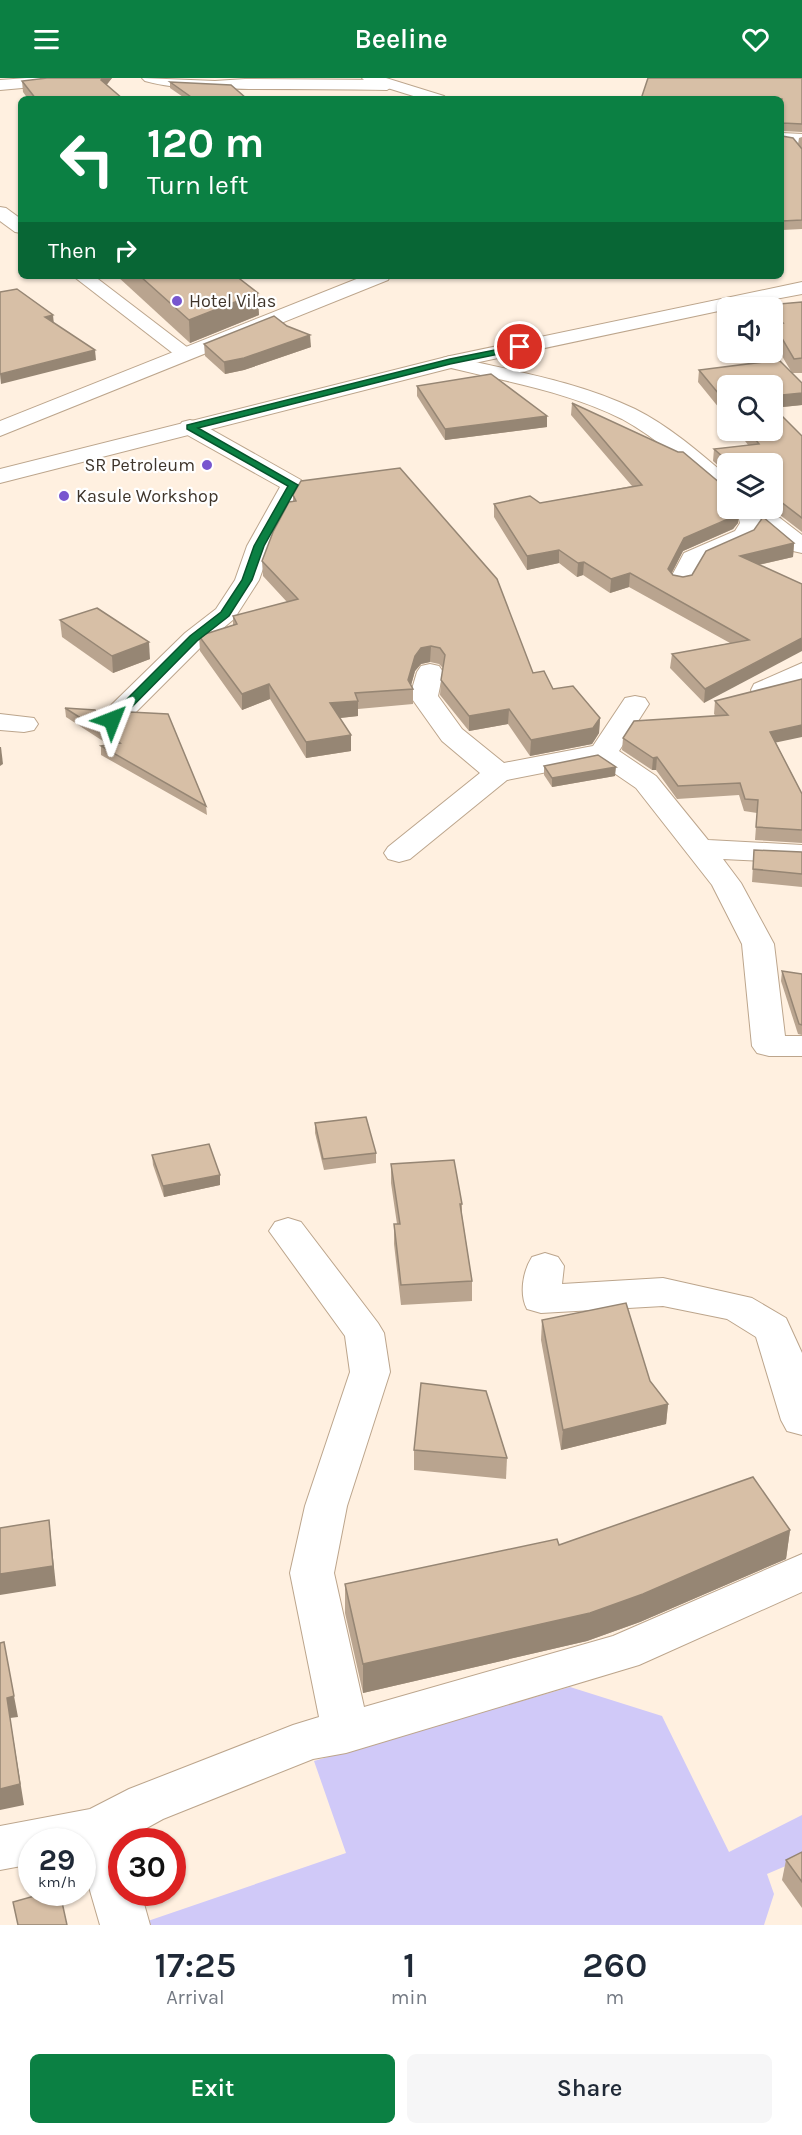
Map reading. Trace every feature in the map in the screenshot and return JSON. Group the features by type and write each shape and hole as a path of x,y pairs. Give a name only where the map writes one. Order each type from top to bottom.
{"street":[{"path":"0,85 78,78"},
{"path":"150,78 174,83 215,86 245,84 387,85"},
{"path":"370,78 428,96"},
{"path":"784,138 802,139"},
{"path":"0,212 18,226"},
{"path":"86,279 186,354"},
{"path":"0,429 371,279"},
{"path":"0,476 450,362 802,288"},
{"path":"450,362 565,391 628,414 679,446 717,479"},
{"path":"112,720 194,639 225,614 247,580 259,546 293,485 190,427"},
{"path":"681,580 693,558 744,536 752,523 751,519"},
{"path":"764,519 802,546"},
{"path":"764,690 802,671"},
{"path":"430,672 423,696 452,735 498,773"},
{"path":"603,753 636,704"},
{"path":"399,853 498,773 603,753 646,782 726,883 758,944 769,1046 802,1046"},
{"path":"699,849 802,854"},
{"path":"288,1231 364,1333 370,1372 326,1506 312,1573 346,1733"},
{"path":"544,1266 541,1299 663,1292 738,1308 772,1328 783,1355 802,1420"},
{"path":"125,1925 98,1830 157,1799 310,1739 346,1733 623,1652 802,1572"},
{"path":"0,1848 18,1845"}],"shaded area":[{"path":"570,1687 662,1716 729,1852 802,1815 802,1859 767,1874 774,1894 764,1925 143,1925 142,1923 346,1853 314,1761"}],"building":[{"path":"47,78 103,78 101,80 120,96 34,96 22,81"},
{"path":"648,78 802,78 802,124 784,123 784,96 642,96"},
{"path":"170,82 231,85 244,96 190,96"},
{"path":"784,136 793,138 802,149 802,220 784,221"},
{"path":"143,279 240,279 258,293 189,320"},
{"path":"17,289 53,315 45,317 95,350 0,374 0,292"},
{"path":"802,302 802,358 794,359 783,340 783,304"},
{"path":"274,316 287,326 310,335 244,358 224,362 204,344"},
{"path":"755,363 782,363 802,383 802,393 783,395 783,375 717,375 717,392 699,370"},
{"path":"491,374 547,416 445,429 417,386"},
{"path":"572,403 678,452 683,452 717,480 717,519 728,519 684,538 668,569 673,575 683,577 692,575 706,551 754,530 762,519 765,519 794,543 740,556 802,584 802,638 705,689 672,654 749,640 630,573 611,579 584,562 578,563 559,550 527,556 494,504 530,496 540,503 642,485"},
{"path":"783,417 802,436 802,518 783,503 783,453 719,453 714,449 759,444 757,441 783,441"},
{"path":"400,468 497,579 533,673 544,671 553,689 573,686 600,718 593,728 531,740 509,709 469,716 441,680 445,655 440,648 431,646 421,648 415,656 408,680 413,689 355,693 358,701 330,703 351,735 306,742 269,684 242,694 199,636 237,624 233,616 298,599 262,561 273,532 289,502 296,501 293,495 301,481"},
{"path":"97,608 149,642 112,656 60,620"},
{"path":"802,679 802,725 770,732 802,794 802,830 756,827 758,800 745,799 740,783 678,786 657,757 653,758 623,738 634,721 728,715 715,701"},
{"path":"65,708 95,710 99,718 111,721 122,719 130,712 168,714 206,806 101,746 120,743"},
{"path":"598,755 616,767 552,778 544,766"},
{"path":"754,850 802,852 802,874 753,869"},
{"path":"782,971 802,974 802,1025 799,1024"},
{"path":"366,1117 376,1153 323,1159 315,1123"},
{"path":"209,1144 220,1175 163,1186 152,1155"},
{"path":"454,1160 472,1281 401,1285 394,1224 400,1224 391,1164"},
{"path":"626,1303 650,1381 668,1404 563,1430 542,1320"},
{"path":"421,1383 486,1391 507,1458 414,1450"},
{"path":"753,1477 790,1530 643,1594 590,1613 363,1664 345,1584 557,1539 559,1545"},
{"path":"49,1520 53,1566 0,1574 0,1528"},
{"path":"4,1642 14,1696 7,1698 20,1784 0,1789 0,1643"},
{"path":"802,1852 802,1882 786,1860"},
{"path":"18,1901 18,1906 63,1906 67,1925 18,1925 13,1902"}],"place":[{"name":"Hotel Vilas","path":"177,301"},
{"name":"SR Petroleum","path":"207,465"},
{"name":"Kasule Workshop","path":"64,496"}],"route":[{"path":"112,720 194,639 225,614 247,580 259,546 293,485 190,427 450,362 520,347"}]}
